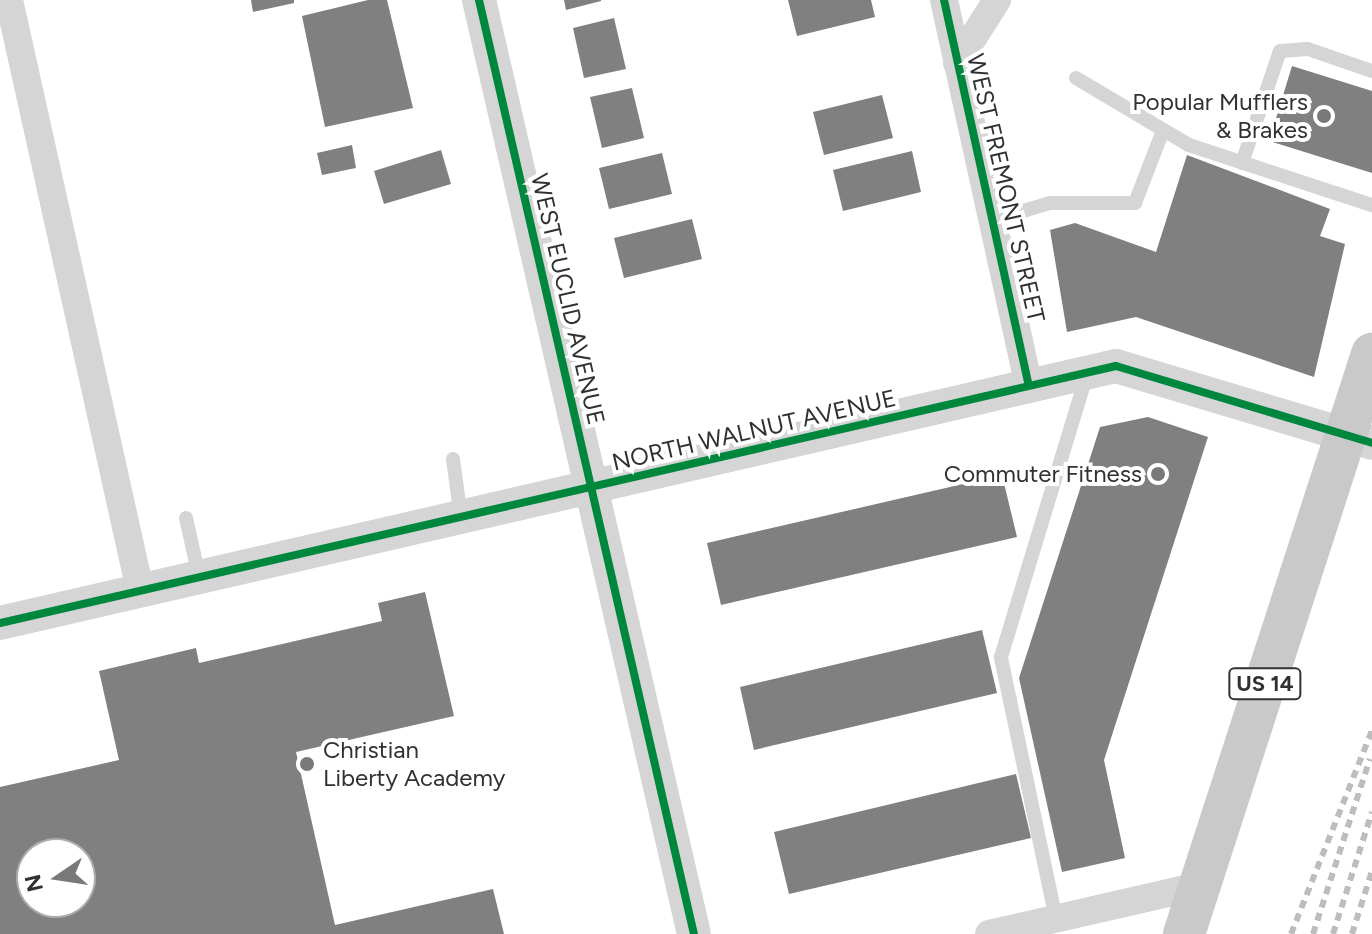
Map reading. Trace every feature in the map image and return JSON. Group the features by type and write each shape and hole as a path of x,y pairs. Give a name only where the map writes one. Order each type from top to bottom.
{"main road":[{"name":"US 14","path":"1184,934 1359,439 1372,354"}],"street":[{"path":"9,0 140,590"},
{"name":"WEST EUCLID AVENUE","path":"479,0 694,934"},
{"name":"WEST FREMONT STREET","path":"944,0 1029,385"},
{"path":"957,63 997,0"},
{"name":"NORTH WALNUT AVENUE","path":"0,623 591,490 1116,366 1145,371 1359,439"},
{"path":"989,934 1199,886"}],"lane":[{"path":"1242,163 1280,51 1308,49 1372,71"},
{"path":"1076,78 1143,112 1162,133 1242,163 1372,205"},
{"path":"993,220 1050,203 1135,203 1162,133"},
{"path":"1056,919 1001,657 1088,373"},
{"path":"453,459 461,519"},
{"path":"186,518 199,577"}],"building":[{"path":"251,0 294,0 294,3 253,12"},
{"path":"368,0 387,0 413,108 325,127 302,16"},
{"path":"564,0 601,0 601,1 566,10"},
{"path":"788,0 871,0 875,17 797,36"},
{"path":"614,18 626,69 584,78 573,28"},
{"name":"Popular Mufflers & Brakes","path":"1292,66 1372,91 1372,173 1269,141"},
{"path":"632,88 644,138 602,148 590,97"},
{"path":"882,95 893,138 824,155 813,112"},
{"path":"352,145 356,168 322,175 317,153"},
{"path":"441,150 451,184 384,204 374,171"},
{"path":"912,151 921,192 843,211 833,170"},
{"path":"662,153 672,194 609,209 599,168"},
{"path":"1187,155 1330,209 1320,236 1345,244 1314,377 1136,317 1067,332 1050,230 1075,223 1156,252"},
{"path":"692,219 702,259 624,278 614,238"},
{"path":"1148,417 1208,437 1104,760 1125,858 1062,872 1019,678 1100,427"},
{"path":"1002,475 1017,537 721,605 707,543"},
{"path":"425,592 454,716 296,752 335,925 493,889 504,934 0,934 0,787 119,760 99,671 196,648 199,663 382,621 378,603"},
{"path":"982,630 997,693 754,750 740,687"},
{"path":"1016,774 1031,838 789,894 774,832"}],"railway":[{"path":"1291,934 1372,730"},
{"path":"1313,934 1370,759"},
{"path":"1333,934 1372,812"},
{"path":"1352,934 1372,871"}],"cycle path":[{"path":"479,0 694,934"},
{"path":"944,0 1029,385"},
{"path":"0,623 1116,366 1372,443"}],"place":[{"name":"Popular Mufflers & Brakes","path":"1324,116"},
{"name":"Commuter Fitness","path":"1158,474"},
{"name":"Christian Liberty Academy","path":"307,764"}]}
